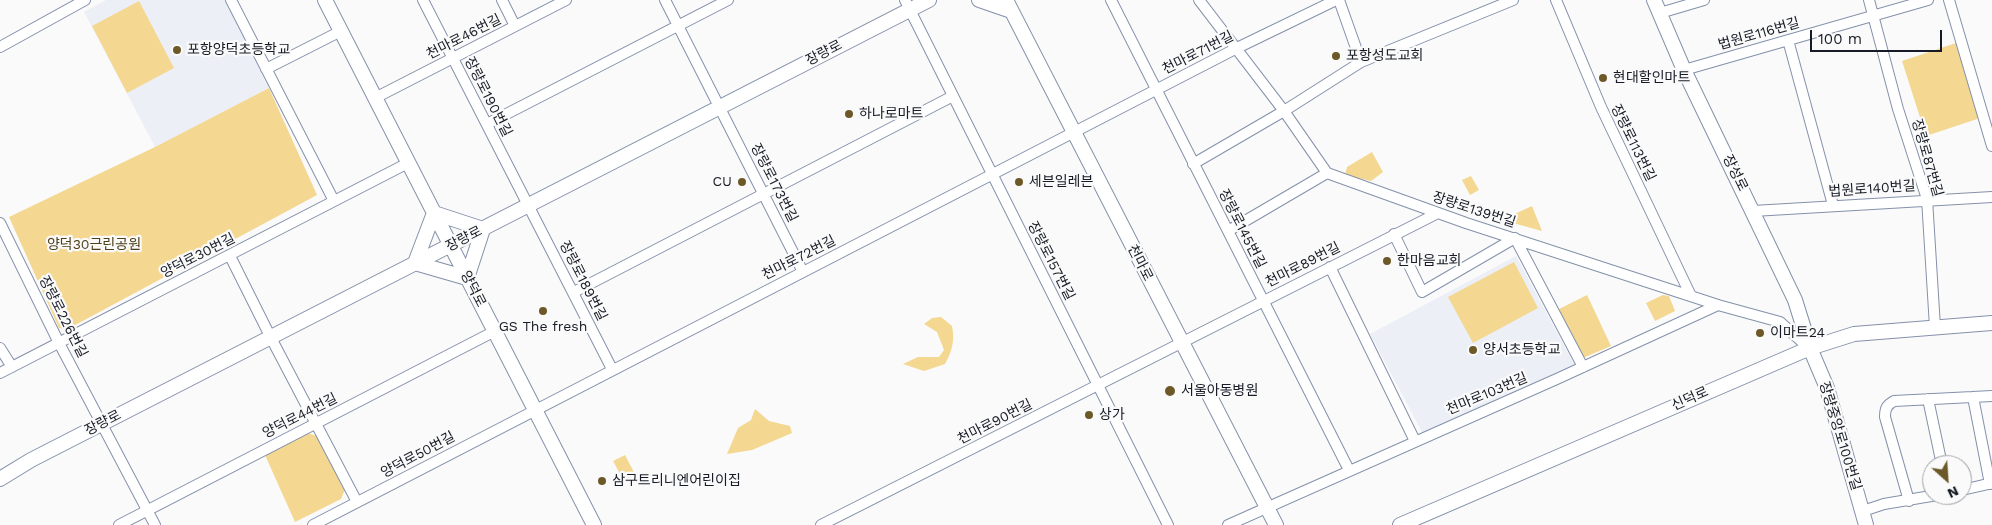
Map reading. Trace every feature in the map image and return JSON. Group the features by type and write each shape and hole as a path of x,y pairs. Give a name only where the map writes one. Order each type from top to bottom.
{"street":[{"path":"0,47 85,0"},
{"path":"231,0 334,201"},
{"name":"양덕로","path":"325,0 450,246 536,408 594,525"},
{"name":"장량로190번길","path":"423,0 529,206"},
{"path":"502,0 515,26"},
{"name":"천마로46번길","path":"375,98 566,0"},
{"name":"장량로173번길","path":"665,0 803,272"},
{"path":"487,124 728,0"},
{"name":"장량로","path":"0,479 31,460 270,336 529,206 720,107 907,5 929,0"},
{"path":"979,0 1011,4"},
{"name":"장량로145번길","path":"1111,0 1349,470"},
{"path":"1199,0 1284,111 1327,173 1228,231"},
{"path":"1337,0 1361,62"},
{"name":"천마로71번길","path":"1074,133 1237,48 1337,0"},
{"path":"1193,164 1284,111 1361,62 1513,0"},
{"name":"장량로113번길","path":"1556,0 1601,108 1691,296"},
{"name":"장성로","path":"1654,0 1684,70 1795,300 1810,348"},
{"path":"1660,13 1704,0"},
{"name":"장량로87번길","path":"1870,0 1898,109 1927,199 1935,327"},
{"name":"법원로116번길","path":"1684,70 1928,0"},
{"path":"1949,0 1992,146"},
{"name":"천마로","path":"1011,4 1074,133 1276,525"},
{"name":"장량로157번길","path":"907,5 1168,525"},
{"path":"266,69 341,31"},
{"path":"1788,40 1833,205"},
{"path":"574,292 953,96"},
{"name":"천마로72번길","path":"536,408 1074,133"},
{"name":"양덕로30번길","path":"0,373 408,163"},
{"name":"장량로139번길","path":"1327,173 1438,213 1718,305 1780,322 1810,348"},
{"name":"법원로140번길","path":"1753,211 1927,199 1992,197"},
{"name":"장량로189번길","path":"529,206 612,369"},
{"path":"434,213 483,229 467,278 415,263 434,213"},
{"name":"천마로89번길","path":"1181,343 1438,213"},
{"name":"장량로226번길","path":"0,223 59,343 103,423 155,525"},
{"path":"1394,234 1422,292 1515,238 1583,367"},
{"path":"230,256 357,502"},
{"path":"1330,267 1415,441"},
{"name":"천마로103번길","path":"1228,525 1718,305"},
{"name":"신덕로","path":"1400,525 1810,348 1854,334 1992,324"},
{"name":"양덕로44번길","path":"119,525 495,332"},
{"name":"천마로90번길","path":"821,525 1181,343"},
{"path":"0,348 12,367"},
{"name":"장량중앙로100번길","path":"1810,348 1827,388 1866,525"},
{"path":"1908,501 1885,417 1885,410 1888,405 1894,401 1992,396"},
{"path":"1972,488 1991,483 1973,397"},
{"path":"1928,399 1940,455"},
{"name":"양덕로50번길","path":"312,525 536,408"},
{"path":"1863,511 1884,504 1922,498"}],"shaded area":[{"name":"포항양덕초등학교","path":"106,0 225,0 269,88 155,147 84,12"},
{"name":"양서초등학교","path":"1516,256 1575,366 1423,434 1370,334"}],"green space":[{"path":"139,1 174,68 127,93 92,26"},
{"path":"1956,43 1980,118 1926,136 1902,61"},
{"name":"양덕30근린공원","path":"269,88 317,195 66,330 59,328 9,217 155,147"},
{"path":"1372,152 1383,172 1371,181 1345,175 1347,167"},
{"path":"1471,176 1479,190 1470,195 1462,180"},
{"path":"1532,206 1542,231 1513,223 1510,216"},
{"path":"1514,262 1538,308 1473,343 1448,297"},
{"path":"1587,295 1611,346 1583,358 1557,310"},
{"path":"1663,295 1669,296 1675,311 1655,321 1646,303"},
{"path":"941,317 952,326 953,331 952,346 945,364 924,371 903,364 918,357 939,357 944,350 937,332 924,324 932,318"},
{"path":"755,409 769,421 790,426 792,433 752,450 727,454 738,428 751,420"},
{"path":"307,433 317,436 345,489 341,499 295,522 265,455"},
{"path":"625,455 636,476 625,483 613,461"}],"place":[{"name":"포항양덕초등학교","path":"177,50"},
{"name":"포항성도교회","path":"1336,56"},
{"name":"현대할인마트","path":"1603,78"},
{"name":"하나로마트","path":"849,114"},
{"name":"CU","path":"742,182"},
{"name":"세븐일레븐","path":"1019,182"},
{"name":"한마음교회","path":"1387,261"},
{"name":"GS The fresh","path":"543,311"},
{"name":"이마트24","path":"1760,333"},
{"name":"양서초등학교","path":"1473,350"},
{"name":"서울아동병원","path":"1170,391"},
{"name":"상가","path":"1089,415"},
{"name":"삼구트리니엔어린이집","path":"602,481"}]}
